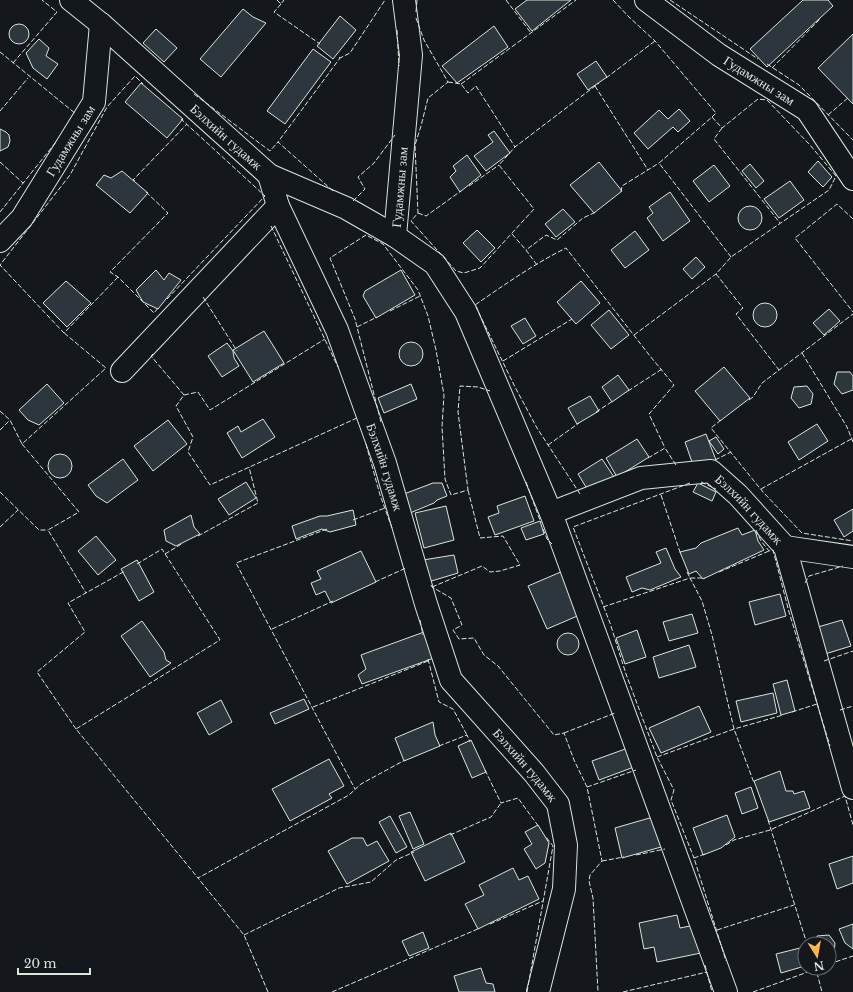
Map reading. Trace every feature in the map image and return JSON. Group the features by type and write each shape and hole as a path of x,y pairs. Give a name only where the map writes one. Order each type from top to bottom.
{"street":[{"name":"Бэлхийн гудамж","path":"71,0 101,24 269,175 278,206 337,330 385,463 426,604 451,680 534,773 558,804 566,845 564,889 538,992"},
{"name":"Гудамжны зам","path":"269,175 346,208 395,236 411,55 404,0"},
{"name":"Гудамжны зам","path":"646,0 719,55 807,110 853,179"},
{"name":"Гудамжны зам","path":"0,242 22,218 94,102 101,24"},
{"path":"122,371 278,206"},
{"path":"395,236 435,264 466,312 551,513 726,992"},
{"name":"Бэлхийн гудамж","path":"551,513 641,478 711,471 738,494 785,547 853,788"},
{"name":"Бэлхийн гудамж","path":"785,547 853,557"}],"building":[{"path":"527,0 571,0 532,31 515,9"},
{"path":"803,0 828,0 833,6 767,67 750,49"},
{"path":"243,9 253,17 266,23 221,77 200,59"},
{"path":"340,16 356,30 333,59 317,46"},
{"path":"15,24 23,24 29,30 29,38 23,44 15,44 9,38 9,30"},
{"path":"494,26 508,47 457,83 442,66"},
{"path":"156,29 177,48 164,62 143,43"},
{"path":"853,34 853,104 818,68"},
{"path":"39,39 49,48 46,56 58,64 47,79 33,68 26,53"},
{"path":"313,49 331,62 285,124 267,111"},
{"path":"596,61 607,77 588,90 577,74"},
{"path":"141,83 183,119 167,138 125,102"},
{"path":"679,109 690,121 678,132 673,127 648,149 634,133 659,110 668,119"},
{"path":"0,129 9,135 10,141 8,147 0,151"},
{"path":"494,131 510,153 486,171 474,156 493,142 488,135"},
{"path":"467,155 481,175 460,192 450,177 456,171 453,166"},
{"path":"818,161 832,177 823,187 808,172"},
{"path":"599,162 622,191 594,213 570,185"},
{"path":"750,164 764,181 756,188 742,171"},
{"path":"714,165 730,186 709,202 693,181"},
{"path":"122,171 148,193 130,213 96,185 104,175 111,178"},
{"path":"790,181 804,200 779,218 764,199"},
{"path":"670,192 690,221 663,241 647,218 653,213 649,207"},
{"path":"750,206 758,210 762,218 758,226 750,230 742,226 738,218 742,210"},
{"path":"563,209 575,222 556,237 545,224"},
{"path":"477,230 495,248 481,262 463,243"},
{"path":"635,231 649,250 625,268 611,250"},
{"path":"696,257 705,267 692,279 683,269"},
{"path":"156,270 164,280 169,273 181,280 158,309 143,302 136,290"},
{"path":"401,270 415,295 376,318 363,296 365,291"},
{"path":"66,281 91,303 67,327 43,303"},
{"path":"581,281 600,303 576,324 557,302"},
{"path":"765,303 773,307 777,315 773,323 765,327 757,323 753,315 757,307"},
{"path":"829,309 840,321 824,335 813,323"},
{"path":"609,310 629,335 611,349 591,325"},
{"path":"525,318 536,336 523,344 511,326"},
{"path":"264,331 284,363 253,382 233,350"},
{"path":"411,342 419,346 423,354 419,362 411,366 403,362 399,354 403,346"},
{"path":"227,343 233,351 234,358 239,366 222,377 208,356"},
{"path":"724,367 750,398 720,421 695,391"},
{"path":"837,372 850,372 853,376 853,390 842,394 834,384"},
{"path":"618,375 629,390 612,402 602,387"},
{"path":"47,384 64,403 39,425 28,420 19,410"},
{"path":"411,384 417,399 384,413 378,398"},
{"path":"807,386 813,394 811,404 799,408 791,398 794,387"},
{"path":"590,396 599,411 577,424 568,408"},
{"path":"263,419 275,437 242,458 227,433 238,426 241,432"},
{"path":"168,420 187,444 153,471 134,446"},
{"path":"817,424 828,441 799,460 788,442"},
{"path":"706,434 716,460 701,466 693,465 685,442"},
{"path":"716,437 724,449 718,454 709,441"},
{"path":"637,439 649,457 617,477 606,458"},
{"path":"60,454 68,458 72,466 68,474 60,478 52,474 48,466 52,458"},
{"path":"123,459 138,480 107,503 96,496 88,485"},
{"path":"602,459 614,477 589,492 578,474"},
{"path":"246,482 256,498 229,515 218,499"},
{"path":"433,483 442,483 447,496 410,513 404,494"},
{"path":"698,483 716,492 712,501 693,492"},
{"path":"525,496 534,521 495,535 488,517 499,513 497,506"},
{"path":"446,506 454,540 424,548 415,513"},
{"path":"853,509 853,531 844,537 834,520"},
{"path":"353,510 356,525 330,532 322,529 296,539 292,526 320,516 327,516"},
{"path":"191,515 194,527 200,534 176,546 166,541 164,530"},
{"path":"540,521 544,534 526,540 521,528"},
{"path":"738,528 742,535 755,530 758,541 764,550 703,579 696,571 689,574 680,552 696,548 701,543"},
{"path":"96,536 116,560 98,575 78,551"},
{"path":"666,548 675,569 681,577 650,590 642,588 632,592 626,577 661,563 656,552"},
{"path":"361,551 376,582 331,603 325,591 316,595 311,583 321,579 317,571"},
{"path":"454,555 458,573 428,582 423,560"},
{"path":"137,560 154,592 139,601 121,569"},
{"path":"563,571 582,614 547,629 528,586"},
{"path":"780,594 786,616 755,625 749,602"},
{"path":"692,614 698,633 669,641 663,622"},
{"path":"842,620 851,646 825,654 818,627"},
{"path":"142,621 164,652 166,660 171,663 150,677 121,636"},
{"path":"637,630 646,657 625,664 616,638"},
{"path":"424,632 434,658 362,684 358,675 366,669 361,655"},
{"path":"568,633 576,636 579,644 576,652 568,655 560,652 557,644 560,636"},
{"path":"689,645 696,667 659,678 653,657"},
{"path":"787,680 795,711 781,715 773,684"},
{"path":"773,693 777,713 741,722 736,701"},
{"path":"304,699 309,709 275,724 270,713"},
{"path":"221,700 232,722 209,735 197,713"},
{"path":"699,706 711,732 661,753 649,728"},
{"path":"433,722 435,735 440,746 404,761 395,738"},
{"path":"471,740 486,772 472,778 458,746"},
{"path":"628,748 629,760 634,767 599,780 592,761"},
{"path":"329,759 344,786 329,794 332,798 290,821 272,789"},
{"path":"780,771 786,791 793,791 794,794 804,791 810,808 769,822 754,781"},
{"path":"751,787 758,808 742,814 735,793"},
{"path":"410,812 424,844 413,849 399,816"},
{"path":"727,815 735,837 721,848 703,855 693,828"},
{"path":"390,816 407,847 396,853 379,822"},
{"path":"653,817 661,847 622,858 615,828"},
{"path":"538,825 549,843 545,863 536,869 524,849 532,844 525,832"},
{"path":"451,833 465,862 425,881 411,852"},
{"path":"352,838 363,838 367,846 377,841 389,861 347,884 328,851"},
{"path":"853,856 853,883 837,889 829,864"},
{"path":"513,868 519,880 528,876 539,899 478,929 465,904 484,895 479,885"},
{"path":"677,915 680,928 695,925 701,953 657,962 654,947 644,949 639,923"},
{"path":"853,924 853,949 845,943 839,929"},
{"path":"423,932 429,948 409,956 402,941"},
{"path":"797,949 797,968 781,973 776,954"},
{"path":"481,968 486,983 493,984 495,992 459,992 454,976"}],"fence":[{"path":"13,63 57,12 42,0"},
{"path":"277,0 281,4 284,0"},
{"path":"339,57 340,58 350,53 385,0"},
{"path":"416,12 417,0"},
{"path":"506,0 531,33"},
{"path":"461,84 576,0"},
{"path":"613,0 655,41 716,113 712,117"},
{"path":"670,0 758,59"},
{"path":"281,4 274,12 320,44"},
{"path":"416,18 424,40 448,82 428,98 415,145 418,213 411,221 456,271 464,273 480,268 534,209 499,165 515,147 599,83"},
{"path":"772,68 821,18"},
{"path":"397,30 399,66"},
{"path":"606,78 655,41"},
{"path":"0,52 76,114"},
{"path":"333,191 278,142 340,58"},
{"path":"767,64 799,85 853,140"},
{"path":"118,277 64,333 0,265 70,175 107,107 135,76 143,84"},
{"path":"0,111 28,78"},
{"path":"448,82 461,84 468,93 476,86 515,147"},
{"path":"595,86 648,170"},
{"path":"194,94 270,151 278,142"},
{"path":"828,115 849,97"},
{"path":"634,335 716,274 731,257 829,190 836,176 810,145 767,100 758,99 722,128 712,117 659,163 731,257"},
{"path":"167,299 265,196 181,119"},
{"path":"135,181 133,180 187,124"},
{"path":"722,128 714,139 780,223"},
{"path":"353,201 365,189 358,177 374,163 395,135"},
{"path":"0,212 56,142"},
{"path":"0,162 23,183"},
{"path":"621,192 622,186 659,163"},
{"path":"469,186 499,165"},
{"path":"418,213 426,216 461,191"},
{"path":"146,192 168,213 110,272 118,277 154,313 158,308"},
{"path":"853,219 837,204 795,238 853,312"},
{"path":"537,265 526,250 546,235 557,240 583,218 596,212"},
{"path":"271,226 338,367"},
{"path":"512,234 526,250"},
{"path":"381,422 355,319 330,258 366,235 383,244 418,290 428,316 444,395 442,427 445,479 451,495 468,490 458,412 460,386 478,387 490,391"},
{"path":"580,494 537,428 475,305 519,275 554,254 566,248 674,385 649,414 665,448"},
{"path":"716,274 743,308 736,314 779,370"},
{"path":"390,311 420,296"},
{"path":"203,297 237,351"},
{"path":"749,400 753,397 762,383 853,314"},
{"path":"357,327 377,317"},
{"path":"503,361 572,319"},
{"path":"0,411 10,420 22,444 106,368 63,332"},
{"path":"184,395 198,392 210,410 325,339"},
{"path":"802,353 847,427 853,442"},
{"path":"153,354 151,356 184,395 176,406 193,437 188,452 210,485 357,418"},
{"path":"628,391 662,369"},
{"path":"596,412 613,401"},
{"path":"0,430 10,420"},
{"path":"721,420 711,428 763,492 802,533 853,541"},
{"path":"548,445 579,423"},
{"path":"761,489 853,438"},
{"path":"22,444 79,512 48,530 86,593"},
{"path":"366,444 380,495 392,528"},
{"path":"648,458 665,448 676,465 678,465"},
{"path":"715,460 731,452"},
{"path":"198,536 258,503 249,467"},
{"path":"526,482 541,523"},
{"path":"701,482 716,489"},
{"path":"690,483 573,527 610,623 626,674 657,757 674,790 671,800 694,858"},
{"path":"432,587 482,566 490,572 500,571 520,565 503,536 480,538 468,490"},
{"path":"0,492 39,530 48,530"},
{"path":"661,495 681,555"},
{"path":"353,520 385,508"},
{"path":"0,527 18,510"},
{"path":"327,529 236,563 355,789"},
{"path":"543,529 547,539 552,544"},
{"path":"756,530 761,541 769,551 773,550 789,612 830,746"},
{"path":"165,554 183,543"},
{"path":"137,564 162,549 220,640 76,729 198,878"},
{"path":"719,572 769,551"},
{"path":"805,583 809,576 843,566"},
{"path":"375,582 406,568"},
{"path":"76,729 37,672 85,632 68,603 125,571"},
{"path":"687,572 690,578 705,578"},
{"path":"603,607 690,578 702,601 712,635 734,729 783,715"},
{"path":"431,585 451,598 462,625 453,630 459,639 474,638 484,655 498,666 554,735 564,733 574,760 587,787 602,861 590,875 589,881 593,898 598,992"},
{"path":"272,629 333,601"},
{"path":"420,620 423,635"},
{"path":"824,661 853,651"},
{"path":"428,659 439,702 453,709 467,735"},
{"path":"313,707 428,661"},
{"path":"792,712 817,704"},
{"path":"840,710 853,706"},
{"path":"564,733 615,713"},
{"path":"657,757 734,729 754,783"},
{"path":"439,746 467,735 470,742"},
{"path":"268,992 244,935 198,878 349,795 361,784 405,760"},
{"path":"485,770 501,803 518,798 539,827"},
{"path":"587,787 636,770"},
{"path":"726,845 734,840 770,830 845,796 853,825"},
{"path":"450,835 491,817 501,803"},
{"path":"768,820 804,936"},
{"path":"527,992 553,846 546,837"},
{"path":"636,855 665,849"},
{"path":"244,935 339,888 371,882 396,860 414,852"},
{"path":"705,854 694,858 726,961"},
{"path":"602,861 624,857"},
{"path":"490,924 543,901"},
{"path":"717,930 794,905"},
{"path":"332,992 480,928"},
{"path":"837,961 853,956"},
{"path":"705,965 712,992"},
{"path":"623,992 707,972"},
{"path":"753,992 797,976"},
{"path":"818,976 822,992"}]}
